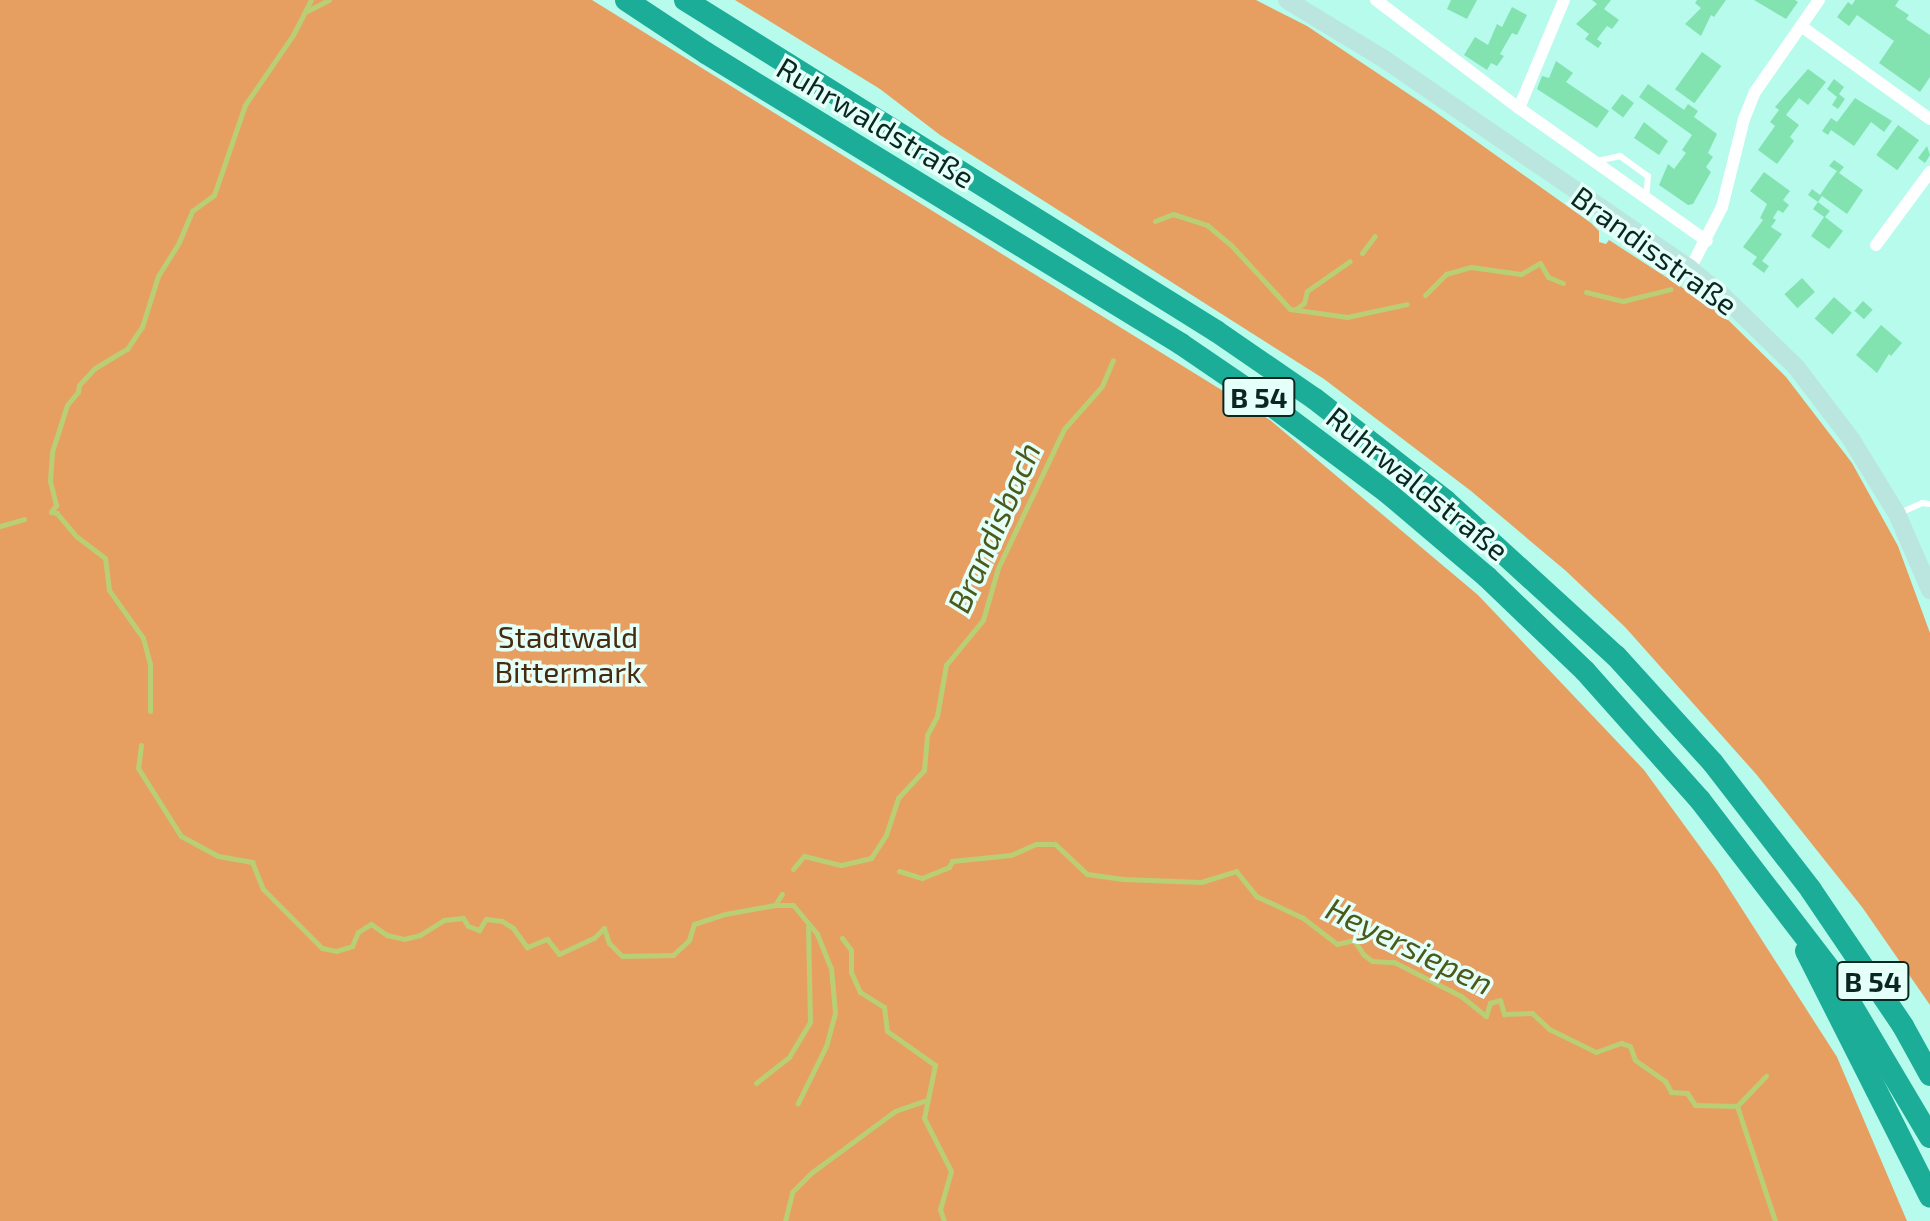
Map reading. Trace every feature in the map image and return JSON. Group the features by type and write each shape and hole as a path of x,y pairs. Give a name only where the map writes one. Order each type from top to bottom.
{"highway":[{"name":"Ruhrwaldstraße","path":"626,0 719,62 1181,344 1272,406 1388,493 1487,577 1585,671 1700,800 1832,972 1930,1137"},
{"name":"B 54","path":"685,0 1216,331 1381,448 1492,541 1616,656 1713,763 1811,890 1903,1026 1930,1075"},
{"path":"1811,890 1866,946 1930,1047"},
{"path":"1797,929 1819,981 1930,1197"}],"street":[{"name":"Brandisstraße","path":"1287,0 1384,59 1690,269 1756,325 1796,367 1851,439 1897,514 1930,590"},
{"path":"1376,0 1519,108 1707,241"},
{"path":"1519,108 1564,0"},
{"path":"1690,269 1722,207 1744,119 1755,92 1819,0"},
{"path":"1801,26 1930,119"},
{"path":"1876,245 1930,172"}],"lane":[{"path":"1595,162 1620,156 1648,176 1646,198"},
{"path":"1897,514 1922,503 1930,504"}],"green space":[{"name":"Stadtwald Bittermark","path":"0,0 592,0 1270,420 1478,595 1644,770 1717,870 1837,1057 1907,1221 0,1221"},
{"path":"735,0 1256,0 1307,26 1434,111 1591,223 1599,231 1599,242 1606,244 1609,240 1720,312 1786,377 1852,463 1898,546 1930,633 1930,1005 1862,907 1756,774 1625,627 1566,571 1471,491 1324,379 940,135 880,89"}],"building":[{"path":"1451,0 1477,0 1467,19 1447,9"},
{"path":"1592,0 1611,0 1604,9 1619,20 1612,29 1607,26 1597,39 1602,43 1598,48 1585,39 1589,34 1576,24 1597,4"},
{"path":"1697,0 1726,0 1714,17 1711,15 1701,36 1685,24 1701,8 1695,3"},
{"path":"1754,0 1795,0 1798,2 1786,19"},
{"path":"1855,0 1899,0 1895,6 1909,15 1906,19 1930,35 1930,77 1920,92 1879,63 1894,41 1857,15 1849,26 1837,17 1848,2 1852,5"},
{"path":"1512,7 1527,15 1517,35 1512,33 1497,66 1491,63 1487,70 1464,55 1475,37 1488,45 1497,24 1502,27"},
{"path":"1702,52 1721,66 1694,103 1675,89"},
{"path":"1556,61 1573,73 1566,82 1609,111 1597,128 1537,89 1542,76 1549,78"},
{"path":"1808,69 1826,82 1808,105 1799,98 1786,115 1799,125 1790,137 1794,141 1777,164 1758,150 1775,126 1770,122 1779,110 1775,107"},
{"path":"1834,79 1844,87 1839,94 1845,99 1838,109 1832,105 1837,97 1827,89"},
{"path":"1648,84 1684,110 1688,104 1698,111 1694,117 1717,134 1708,153 1713,157 1706,167 1711,172 1693,204 1688,205 1659,185 1668,164 1674,169 1686,153 1682,150 1692,135 1639,97"},
{"path":"1622,94 1634,103 1623,117 1611,108"},
{"path":"1855,98 1892,121 1884,132 1871,122 1854,146 1831,130 1828,135 1822,131 1831,118 1837,122"},
{"path":"1644,122 1668,141 1659,155 1634,138"},
{"path":"1898,125 1919,140 1897,170 1876,155"},
{"path":"1927,146 1930,155 1925,163 1918,158"},
{"path":"1834,160 1844,167 1839,173 1863,190 1847,214 1822,196 1818,202 1808,195 1812,189 1820,195 1837,171 1829,166"},
{"path":"1764,172 1790,191 1783,200 1789,205 1783,213 1778,210 1773,218 1776,220 1771,227 1782,234 1762,261 1769,266 1764,273 1752,264 1757,257 1743,247 1763,220 1760,218 1767,204 1750,191"},
{"path":"1818,202 1830,211 1825,217 1843,231 1829,249 1811,236 1824,217 1813,209"},
{"path":"1802,278 1815,292 1797,308 1784,294"},
{"path":"1834,297 1852,313 1832,335 1815,319"},
{"path":"1863,301 1873,310 1864,319 1854,311"},
{"path":"1881,325 1902,343 1891,356 1889,354 1877,373 1856,355"}],"waterway":[{"path":"150,711 150,664 143,638 109,590 105,558 76,536 57,513 51,512 56,505 50,481 52,452 67,405 78,392 79,385 95,368 127,349 142,327 158,276 179,242 192,211 214,195 245,105 293,35 311,0"},
{"path":"305,12 329,0"},
{"name":"Brandisbach","path":"1155,221 1173,214 1207,225 1231,245 1290,309 1347,317 1407,304"},
{"path":"1362,253 1375,236"},
{"path":"1296,309 1304,303 1307,291 1350,261"},
{"path":"1425,295 1446,274 1471,267 1521,274 1540,263 1548,277 1563,283"},
{"path":"1586,292 1623,301 1671,289"},
{"name":"Brandisbach","path":"793,869 804,856 841,865 871,858 886,835 898,798 924,770 927,735 937,716 946,665 983,620 998,568 1064,429 1102,386 1113,360"},
{"path":"0,526 24,519"},
{"path":"141,745 138,768 181,836 218,856 252,862 263,889 322,948 336,951 352,946 358,932 371,924 387,935 404,939 420,935 444,920 463,918 468,926 479,930 486,919 502,921 513,928 527,947 547,939 559,954 594,938 604,928 609,943 622,956 673,955 689,940 694,924 725,914 793,905 817,934 831,968 835,1013 826,1046 798,1103"},
{"name":"Heyersiepen","path":"899,871 922,878 949,867 952,861 1011,855 1036,844 1055,844 1087,874 1123,879 1201,882 1236,871 1256,896 1303,918 1337,944 1354,940 1372,961 1394,962 1461,996 1486,1016 1490,1003 1500,1000 1504,1014 1532,1013 1549,1029 1596,1052 1621,1043 1630,1046 1635,1060 1665,1081 1671,1092 1687,1093 1695,1105 1737,1106 1766,1076"},
{"name":"Brandisbach","path":"775,905 782,894"},
{"path":"756,1083 789,1057 810,1022 808,926"},
{"path":"842,938 851,950 851,972 860,992 884,1007 887,1031 935,1065 924,1118 951,1171 940,1209 944,1221"},
{"path":"785,1221 792,1192 811,1173 895,1111 927,1100"},
{"name":"Heyersiepen","path":"1737,1106 1775,1221"}]}
